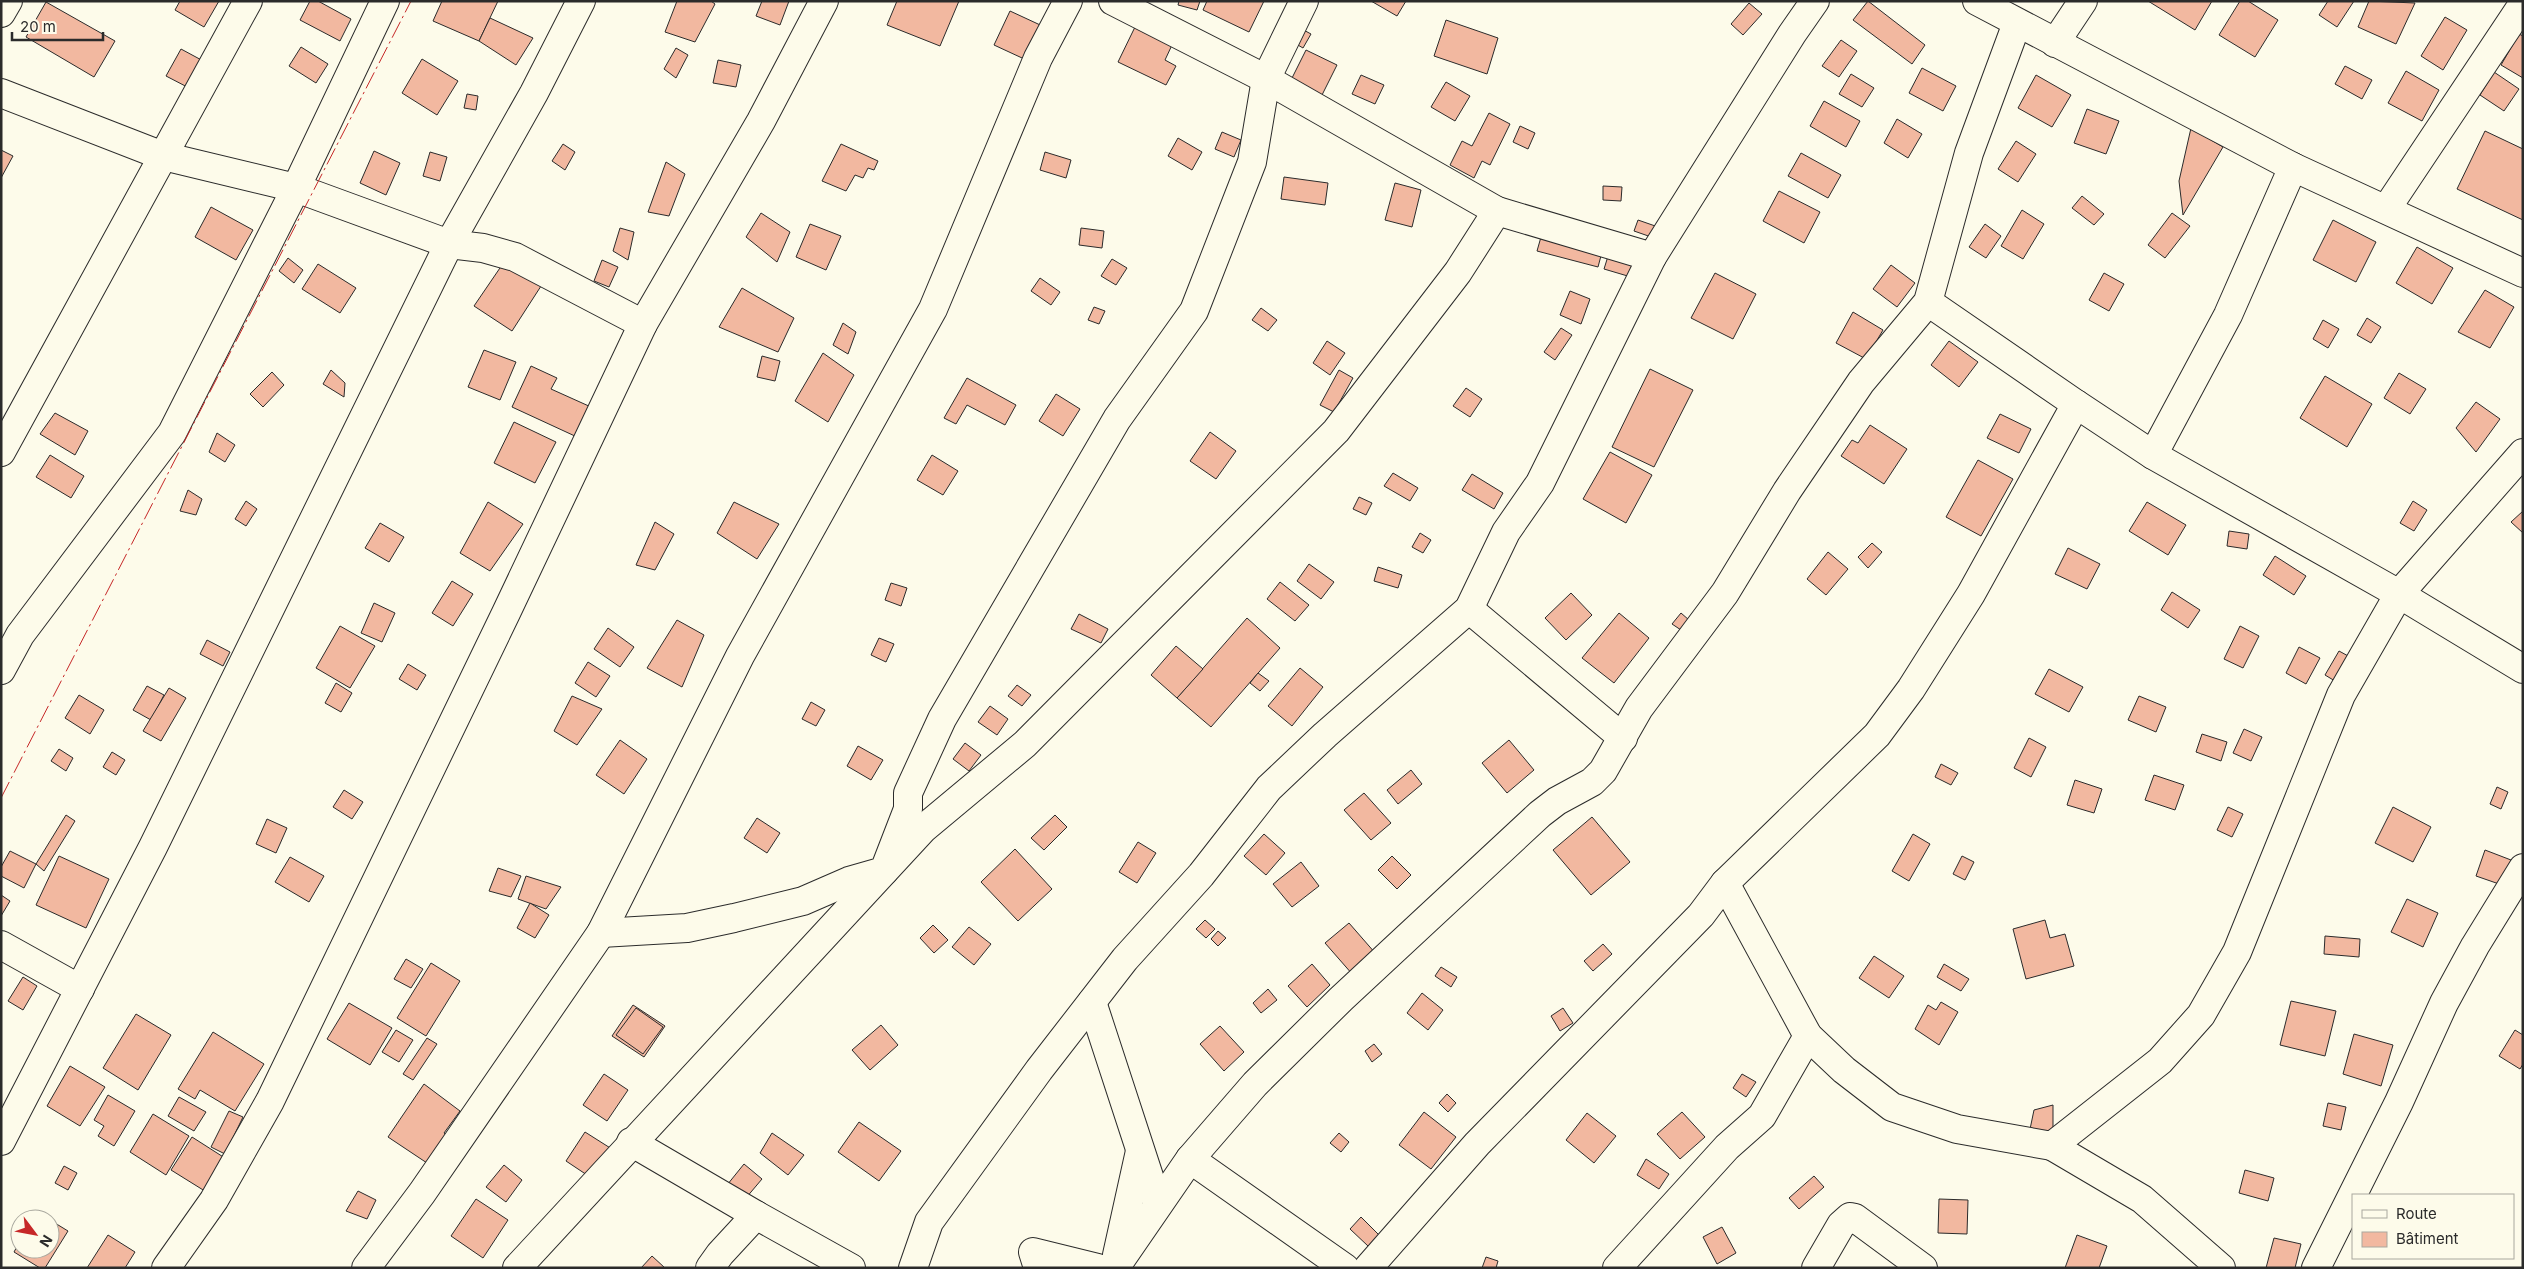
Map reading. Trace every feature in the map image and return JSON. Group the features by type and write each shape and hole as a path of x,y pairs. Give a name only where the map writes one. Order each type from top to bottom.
{"street":[{"path":"1,13 8,1"},
{"path":"1,452 248,1"},
{"path":"1,670 20,634 172,433 296,188 385,1"},
{"path":"1,1141 80,989 287,578 449,244 534,94 581,1"},
{"path":"175,1265 270,1101 502,622 643,324 761,121 824,1"},
{"path":"366,1268 422,1194 601,933 740,656 933,309 1038,58 1068,1"},
{"path":"1113,1 1266,79 1497,211 1652,257"},
{"path":"884,871 908,810 908,793 942,719 1117,419 1194,311 1252,162 1266,79 1304,1"},
{"path":"913,1268 929,1222 982,1147 1125,960 1201,875 1269,788 1324,736 1468,608 1506,532 1540,483 1652,257 1792,34 1815,1"},
{"path":"1977,1 2293,166 2387,208 2523,273"},
{"path":"2055,43 2083,1"},
{"path":"2387,208 2523,4"},
{"path":"1114,1268 1190,1159 1255,1084 1341,999 1540,814 1556,801 1592,782 1603,771 1644,701 1725,593 1787,491 1861,382 1928,302 1969,153 2018,23"},
{"path":"1,93 163,156 296,188 449,244 483,248 515,257 643,324"},
{"path":"2153,455 2228,316 2293,166"},
{"path":"518,1268 631,1142 923,829 1025,744 1336,432 1458,272 1497,211"},
{"path":"1928,302 2153,455 2399,594 2523,669"},
{"path":"1368,1268 1478,1144 1701,915 1726,883 1877,735 1911,689 1971,594 2076,404"},
{"path":"2052,1146 2160,1060 2201,1015 2237,952 2341,695 2399,594 2523,454"},
{"path":"1468,608 1623,738"},
{"path":"2353,1194 2399,1102 2444,1003 2475,946 2523,868"},
{"path":"601,933 687,928 734,918 803,901 849,881 884,871"},
{"path":"1726,883 1808,1036 1844,1070 1892,1108 1957,1129 2052,1146 2142,1199 2220,1268"},
{"path":"1,946 80,989"},
{"path":"1092,1002 1158,1204"},
{"path":"1617,1268 1728,1146 1762,1116 1808,1036"},
{"path":"631,1142 850,1268"},
{"path":"1114,1268 1140,1149"},
{"path":"1190,1159 1345,1268"},
{"path":"2316,1268 2352,1196"},
{"path":"710,1268 720,1254 756,1215"},
{"path":"1816,1268 1841,1225 1850,1217 1855,1218 1923,1268"},
{"path":"1038,1268 1033,1252 1098,1268"}],"building":[{"path":"180,1 219,1 204,27 175,10"},
{"path":"310,1 318,1 351,19 340,41 300,20"},
{"path":"442,1 498,1 479,41 433,21"},
{"path":"677,1 711,1 715,4 695,42 665,32"},
{"path":"762,1 789,1 780,25 756,16"},
{"path":"897,1 959,1 940,46 887,25"},
{"path":"1179,1 1200,1 1197,10 1178,5"},
{"path":"1207,1 1264,1 1249,32 1203,10"},
{"path":"1371,1 1406,1 1397,16"},
{"path":"1868,1 1925,45 1912,64 1853,20"},
{"path":"2148,1 2212,1 2195,30"},
{"path":"2240,1 2248,1 2278,20 2255,57 2219,35"},
{"path":"2328,1 2354,1 2337,27 2319,15"},
{"path":"2369,1 2415,3 2396,44 2358,27"},
{"path":"46,2 115,41 94,77 26,37"},
{"path":"1749,3 1762,14 1743,35 1731,24"},
{"path":"1010,11 1051,30 1035,64 994,45"},
{"path":"2445,17 2467,30 2443,70 2421,56"},
{"path":"490,18 533,38 516,65 479,41"},
{"path":"1446,20 1498,38 1487,74 1434,56"},
{"path":"1135,27 1172,45 1165,60 1176,66 1166,85 1118,62"},
{"path":"1298,27 1311,34 1303,48 1291,41"},
{"path":"2519,34 2523,36 2523,78 2501,65"},
{"path":"1841,40 1857,51 1839,77 1822,66"},
{"path":"301,47 328,64 316,83 289,66"},
{"path":"676,48 688,55 676,78 664,69"},
{"path":"181,49 207,63 193,90 166,76"},
{"path":"1306,50 1337,65 1322,95 1291,80"},
{"path":"422,59 458,81 437,115 402,93"},
{"path":"718,60 741,65 736,87 713,83"},
{"path":"2345,66 2372,80 2362,99 2335,84"},
{"path":"1922,68 1956,86 1943,111 1909,93"},
{"path":"2406,71 2439,90 2422,121 2388,103"},
{"path":"2494,72 2519,89 2504,111 2480,95"},
{"path":"1851,74 1874,88 1862,107 1839,94"},
{"path":"1361,75 1384,85 1375,104 1352,94"},
{"path":"2036,75 2071,95 2052,127 2018,108"},
{"path":"1446,82 1470,96 1455,121 1431,107"},
{"path":"467,94 478,96 476,110 464,108"},
{"path":"1824,101 1860,121 1846,147 1810,126"},
{"path":"2087,109 2119,121 2106,154 2074,143"},
{"path":"1489,113 1510,124 1490,165 1482,161 1474,178 1450,165 1462,141 1472,146"},
{"path":"1897,119 1922,134 1908,158 1884,143"},
{"path":"1520,126 1535,133 1528,149 1513,142"},
{"path":"2191,128 2223,147 2183,215 2179,181"},
{"path":"2485,131 2523,149 2523,220 2457,189"},
{"path":"1222,132 1241,140 1234,157 1215,149"},
{"path":"1178,138 1202,152 1192,170 1168,156"},
{"path":"2016,141 2036,154 2018,182 1998,169"},
{"path":"563,144 575,152 565,170 552,161"},
{"path":"841,144 878,161 874,170 868,168 863,178 855,175 846,191 822,181"},
{"path":"1,150 13,156 1,178"},
{"path":"374,151 400,163 386,195 360,183"},
{"path":"430,152 447,157 440,181 423,176"},
{"path":"1045,152 1071,160 1066,178 1040,170"},
{"path":"1801,153 1841,175 1828,198 1788,176"},
{"path":"666,162 685,174 669,216 648,212"},
{"path":"1284,177 1328,183 1325,205 1281,199"},
{"path":"1395,183 1421,190 1412,227 1385,220"},
{"path":"1603,186 1622,187 1621,201 1603,200"},
{"path":"1779,191 1820,212 1804,243 1763,221"},
{"path":"2082,196 2104,214 2094,225 2072,208"},
{"path":"211,207 253,230 236,260 195,237"},
{"path":"2022,210 2044,224 2023,259 2001,246"},
{"path":"761,213 790,232 777,262 746,237"},
{"path":"2172,213 2190,226 2165,258 2148,245"},
{"path":"1638,220 1661,228 1657,239 1634,231"},
{"path":"2333,220 2376,242 2356,282 2313,260"},
{"path":"810,224 841,236 826,270 796,257"},
{"path":"1985,224 2001,236 1986,258 1969,247"},
{"path":"620,228 634,232 628,260 613,251"},
{"path":"1081,228 1104,231 1102,248 1079,245"},
{"path":"1541,237 1602,252 1598,267 1537,251"},
{"path":"2417,247 2453,268 2432,304 2396,283"},
{"path":"1609,253 1635,261 1631,277 1604,269"},
{"path":"288,258 303,270 294,283 279,271"},
{"path":"1112,259 1127,268 1116,285 1101,276"},
{"path":"602,260 618,267 609,287 594,281"},
{"path":"318,264 356,288 340,313 302,289"},
{"path":"502,265 543,283 512,331 474,306"},
{"path":"1891,265 1915,283 1897,307 1873,289"},
{"path":"1715,273 1756,294 1733,339 1691,318"},
{"path":"2104,273 2124,284 2109,311 2089,300"},
{"path":"1040,278 1060,292 1051,305 1031,291"},
{"path":"742,288 794,318 778,352 719,327"},
{"path":"2485,290 2514,307 2490,348 2458,332"},
{"path":"1570,291 1590,299 1581,324 1560,315"},
{"path":"1094,307 1105,311 1099,324 1088,320"},
{"path":"1261,308 1277,320 1268,331 1252,320"},
{"path":"1853,312 1883,330 1866,359 1836,343"},
{"path":"2367,318 2381,327 2371,343 2357,335"},
{"path":"2323,320 2339,329 2328,348 2313,339"},
{"path":"843,323 856,332 848,354 833,345"},
{"path":"1561,328 1572,335 1555,360 1544,352"},
{"path":"1327,341 1345,353 1330,375 1313,363"},
{"path":"1949,341 1978,362 1959,387 1931,365"},
{"path":"484,350 516,362 500,400 468,387"},
{"path":"823,353 854,375 828,422 795,401"},
{"path":"762,356 780,361 775,381 757,377"},
{"path":"531,366 557,378 551,389 591,407 577,437 512,407"},
{"path":"1650,369 1693,390 1654,467 1612,447"},
{"path":"331,370 345,383 344,397 323,384"},
{"path":"1339,370 1353,378 1334,412 1320,405"},
{"path":"272,372 284,385 263,407 250,394"},
{"path":"2399,373 2426,389 2410,414 2384,398"},
{"path":"2325,376 2372,404 2347,447 2300,418"},
{"path":"967,378 1016,405 1005,425 967,405 956,424 944,418"},
{"path":"1466,388 1482,399 1470,417 1453,406"},
{"path":"1056,394 1080,409 1063,436 1039,421"},
{"path":"2476,402 2500,419 2476,452 2456,428"},
{"path":"55,413 88,431 75,455 40,434"},
{"path":"2000,414 2031,429 2019,453 1987,438"},
{"path":"514,422 556,442 535,483 494,463"},
{"path":"1870,425 1907,449 1884,484 1841,456 1852,440 1858,443"},
{"path":"1210,432 1236,451 1216,479 1190,461"},
{"path":"217,433 235,445 225,462 209,452"},
{"path":"1610,452 1652,475 1626,523 1583,499"},
{"path":"50,455 84,476 71,498 36,477"},
{"path":"932,455 958,471 943,495 917,480"},
{"path":"1978,460 2013,479 1981,536 1946,517"},
{"path":"1393,473 1418,488 1410,501 1384,486"},
{"path":"1472,474 1503,493 1494,509 1462,490"},
{"path":"188,490 202,499 196,515 180,511"},
{"path":"1359,497 1372,503 1366,515 1353,509"},
{"path":"246,501 257,509 246,526 235,519"},
{"path":"2413,501 2427,510 2414,531 2400,523"},
{"path":"488,502 523,524 490,571 460,553"},
{"path":"734,502 779,524 757,559 717,533"},
{"path":"2147,502 2186,525 2168,555 2129,531"},
{"path":"2523,511 2523,533 2511,522"},
{"path":"655,522 674,534 655,570 636,565"},
{"path":"380,523 404,537 389,562 365,548"},
{"path":"2229,531 2249,534 2247,549 2227,546"},
{"path":"1420,533 1431,540 1423,553 1412,547"},
{"path":"1872,543 1882,552 1868,568 1858,557"},
{"path":"2068,548 2100,564 2087,589 2055,574"},
{"path":"1828,552 1848,569 1826,595 1807,579"},
{"path":"2275,556 2306,576 2294,595 2263,575"},
{"path":"1309,564 1334,582 1321,599 1297,581"},
{"path":"1378,567 1402,575 1398,588 1374,581"},
{"path":"452,581 473,594 453,626 432,613"},
{"path":"1280,582 1309,605 1295,621 1267,599"},
{"path":"891,583 907,588 901,606 885,600"},
{"path":"2172,592 2200,610 2188,628 2161,610"},
{"path":"1571,593 1592,615 1566,640 1545,618"},
{"path":"374,603 395,613 382,642 361,633"},
{"path":"1619,613 1649,638 1614,683 1582,658"},
{"path":"1681,613 1689,620 1681,630 1672,624"},
{"path":"1079,614 1108,629 1101,643 1071,629"},
{"path":"1247,618 1280,648 1211,727 1177,698"},
{"path":"677,620 704,635 682,687 647,668"},
{"path":"340,626 375,646 350,688 316,668"},
{"path":"2240,626 2259,636 2243,668 2224,659"},
{"path":"608,628 634,647 620,667 594,649"},
{"path":"879,638 894,644 886,662 871,655"},
{"path":"207,640 230,652 223,666 200,654"},
{"path":"1176,646 1203,669 1177,698 1151,675"},
{"path":"2299,647 2320,658 2306,684 2286,673"},
{"path":"2339,651 2350,657 2335,681 2325,675"},
{"path":"588,662 610,676 596,697 575,683"},
{"path":"408,664 426,675 417,690 399,679"},
{"path":"1300,668 1323,687 1292,726 1268,706"},
{"path":"2049,669 2083,687 2069,712 2035,694"},
{"path":"1258,673 1269,681 1260,691 1250,683"},
{"path":"336,683 352,693 341,712 325,703"},
{"path":"1017,685 1031,695 1022,706 1008,696"},
{"path":"147,686 164,695 151,720 133,710"},
{"path":"169,688 186,698 161,741 143,731"},
{"path":"79,695 104,710 90,734 65,718"},
{"path":"572,696 602,709 577,745 554,731"},
{"path":"2139,696 2166,707 2156,732 2128,720"},
{"path":"811,702 825,710 816,726 802,719"},
{"path":"990,706 1008,719 997,735 978,722"},
{"path":"2244,729 2262,737 2251,761 2233,753"},
{"path":"2202,734 2227,742 2221,761 2196,752"},
{"path":"2029,738 2046,747 2031,777 2014,768"},
{"path":"620,740 647,759 624,794 596,775"},
{"path":"1509,740 1534,770 1507,793 1482,763"},
{"path":"965,743 981,755 969,771 953,759"},
{"path":"858,746 883,760 871,780 847,766"},
{"path":"59,749 73,758 66,771 51,761"},
{"path":"112,752 125,760 116,775 103,767"},
{"path":"1941,764 1958,773 1951,785 1935,777"},
{"path":"1411,770 1422,784 1398,804 1387,790"},
{"path":"2154,775 2184,785 2175,810 2145,800"},
{"path":"2075,780 2102,789 2094,813 2067,805"},
{"path":"2497,787 2508,792 2501,809 2490,804"},
{"path":"344,790 363,802 352,819 333,807"},
{"path":"1364,793 1391,823 1371,840 1344,810"},
{"path":"2228,807 2243,814 2232,837 2217,830"},
{"path":"2393,807 2431,827 2413,862 2375,843"},
{"path":"66,815 75,821 44,871 36,864"},
{"path":"1055,815 1067,827 1044,850 1031,838"},
{"path":"1592,817 1630,862 1591,895 1553,850"},
{"path":"757,818 780,833 767,853 744,838"},
{"path":"267,819 287,828 276,853 256,844"},
{"path":"1264,834 1285,853 1266,875 1244,856"},
{"path":"1913,834 1930,844 1909,881 1892,871"},
{"path":"1138,842 1156,853 1137,883 1119,872"},
{"path":"1015,849 1052,889 1018,921 981,882"},
{"path":"2485,850 2511,860 2502,885 2476,876"},
{"path":"10,851 36,864 24,888 1,876 1,867"},
{"path":"59,856 109,879 86,928 36,905"},
{"path":"1392,856 1411,875 1397,889 1378,870"},
{"path":"1962,856 1974,862 1965,880 1953,874"},
{"path":"290,857 324,876 309,902 275,882"},
{"path":"1301,862 1319,886 1292,907 1273,884"},
{"path":"498,868 521,876 511,897 489,891"},
{"path":"526,876 561,887 546,909 518,899"},
{"path":"1,895 10,901 1,916"},
{"path":"2407,899 2438,913 2423,947 2391,932"},
{"path":"530,903 549,915 535,938 517,928"},
{"path":"1205,920 1215,929 1206,938 1196,929"},
{"path":"2045,920 2050,938 2065,934 2074,966 2026,979 2013,929"},
{"path":"1349,923 1376,954 1353,975 1325,943"},
{"path":"933,925 948,940 934,953 920,938"},
{"path":"969,927 991,944 974,965 952,947"},
{"path":"1218,931 1226,938 1218,946 1211,939"},
{"path":"2325,936 2360,939 2359,957 2324,954"},
{"path":"1603,944 1612,954 1593,971 1584,961"},
{"path":"1874,956 1904,976 1889,998 1859,978"},
{"path":"406,959 423,969 411,988 394,979"},
{"path":"431,963 460,981 426,1036 397,1018"},
{"path":"1312,964 1330,985 1307,1007 1288,986"},
{"path":"1944,964 1969,979 1961,991 1937,977"},
{"path":"1441,967 1457,977 1451,987 1435,976"},
{"path":"23,977 37,986 23,1010 8,1001"},
{"path":"1268,989 1277,1000 1261,1013 1253,1003"},
{"path":"1422,993 1443,1010 1428,1030 1407,1013"},
{"path":"2291,1001 2336,1011 2325,1056 2280,1045"},
{"path":"1941,1002 1958,1012 1939,1045 1915,1029 1928,1005 1936,1010"},
{"path":"349,1003 392,1028 370,1065 327,1039"},
{"path":"633,1005 665,1026 644,1057 612,1036"},
{"path":"636,1008 663,1027 643,1054 616,1035"},
{"path":"1563,1008 1573,1023 1560,1031 1551,1016"},
{"path":"136,1014 171,1035 138,1090 103,1068"},
{"path":"881,1025 898,1045 870,1070 852,1050"},
{"path":"1220,1026 1244,1052 1224,1071 1200,1044"},
{"path":"396,1030 413,1040 399,1062 382,1052"},
{"path":"2515,1030 2523,1035 2523,1064 2520,1069 2499,1056"},
{"path":"213,1032 264,1064 235,1111 200,1090 195,1099 178,1089"},
{"path":"2354,1034 2393,1045 2381,1086 2343,1074"},
{"path":"427,1038 437,1044 413,1080 403,1074"},
{"path":"1374,1044 1382,1054 1372,1062 1365,1051"},
{"path":"70,1066 105,1087 80,1126 47,1106"},
{"path":"604,1074 628,1090 607,1121 583,1105"},
{"path":"1742,1074 1756,1082 1746,1097 1733,1088"},
{"path":"424,1084 460,1111 444,1133 452,1139 433,1167 388,1137"},
{"path":"1447,1094 1456,1103 1448,1112 1439,1103"},
{"path":"108,1095 135,1111 114,1146 98,1136 104,1126 94,1120"},
{"path":"179,1097 206,1112 194,1131 168,1116"},
{"path":"2328,1103 2346,1107 2341,1130 2323,1126"},
{"path":"2053,1105 2053,1130 2029,1134 2034,1110"},
{"path":"229,1111 243,1117 225,1154 211,1147"},
{"path":"1424,1112 1456,1137 1431,1169 1399,1145"},
{"path":"1682,1112 1705,1137 1680,1159 1657,1134"},
{"path":"1587,1113 1616,1136 1594,1163 1566,1140"},
{"path":"153,1114 189,1136 166,1175 130,1152"},
{"path":"859,1122 901,1151 879,1181 838,1152"},
{"path":"585,1132 615,1151 596,1181 566,1161"},
{"path":"772,1133 804,1155 788,1175 760,1153"},
{"path":"1339,1133 1349,1142 1341,1152 1330,1143"},
{"path":"192,1137 228,1160 208,1193 171,1170"},
{"path":"1646,1159 1669,1174 1659,1189 1637,1175"},
{"path":"744,1164 762,1179 740,1205 723,1190"},
{"path":"504,1165 522,1180 506,1202 486,1187"},
{"path":"64,1166 77,1173 68,1190 55,1183"},
{"path":"2245,1170 2274,1178 2268,1201 2239,1193"},
{"path":"1814,1176 1824,1187 1799,1209 1789,1198"},
{"path":"358,1191 376,1200 367,1219 346,1211"},
{"path":"476,1199 508,1220 483,1258 451,1236"},
{"path":"1939,1199 1968,1200 1967,1234 1938,1233"},
{"path":"1361,1217 1379,1235 1368,1246 1350,1229"},
{"path":"60,1226 68,1231 60,1244"},
{"path":"1722,1227 1736,1253 1717,1264 1703,1237"},
{"path":"108,1235 135,1252 125,1268 87,1268"},
{"path":"2077,1235 2107,1246 2099,1268 2065,1268"},
{"path":"2274,1238 2301,1244 2295,1268 2266,1268"},
{"path":"652,1256 665,1268 641,1268"},
{"path":"1486,1257 1498,1261 1496,1268 1482,1268"},
{"path":"25,1259 51,1259 45,1268 40,1268"}],"power":[{"path":"1,798 411,1"}]}
